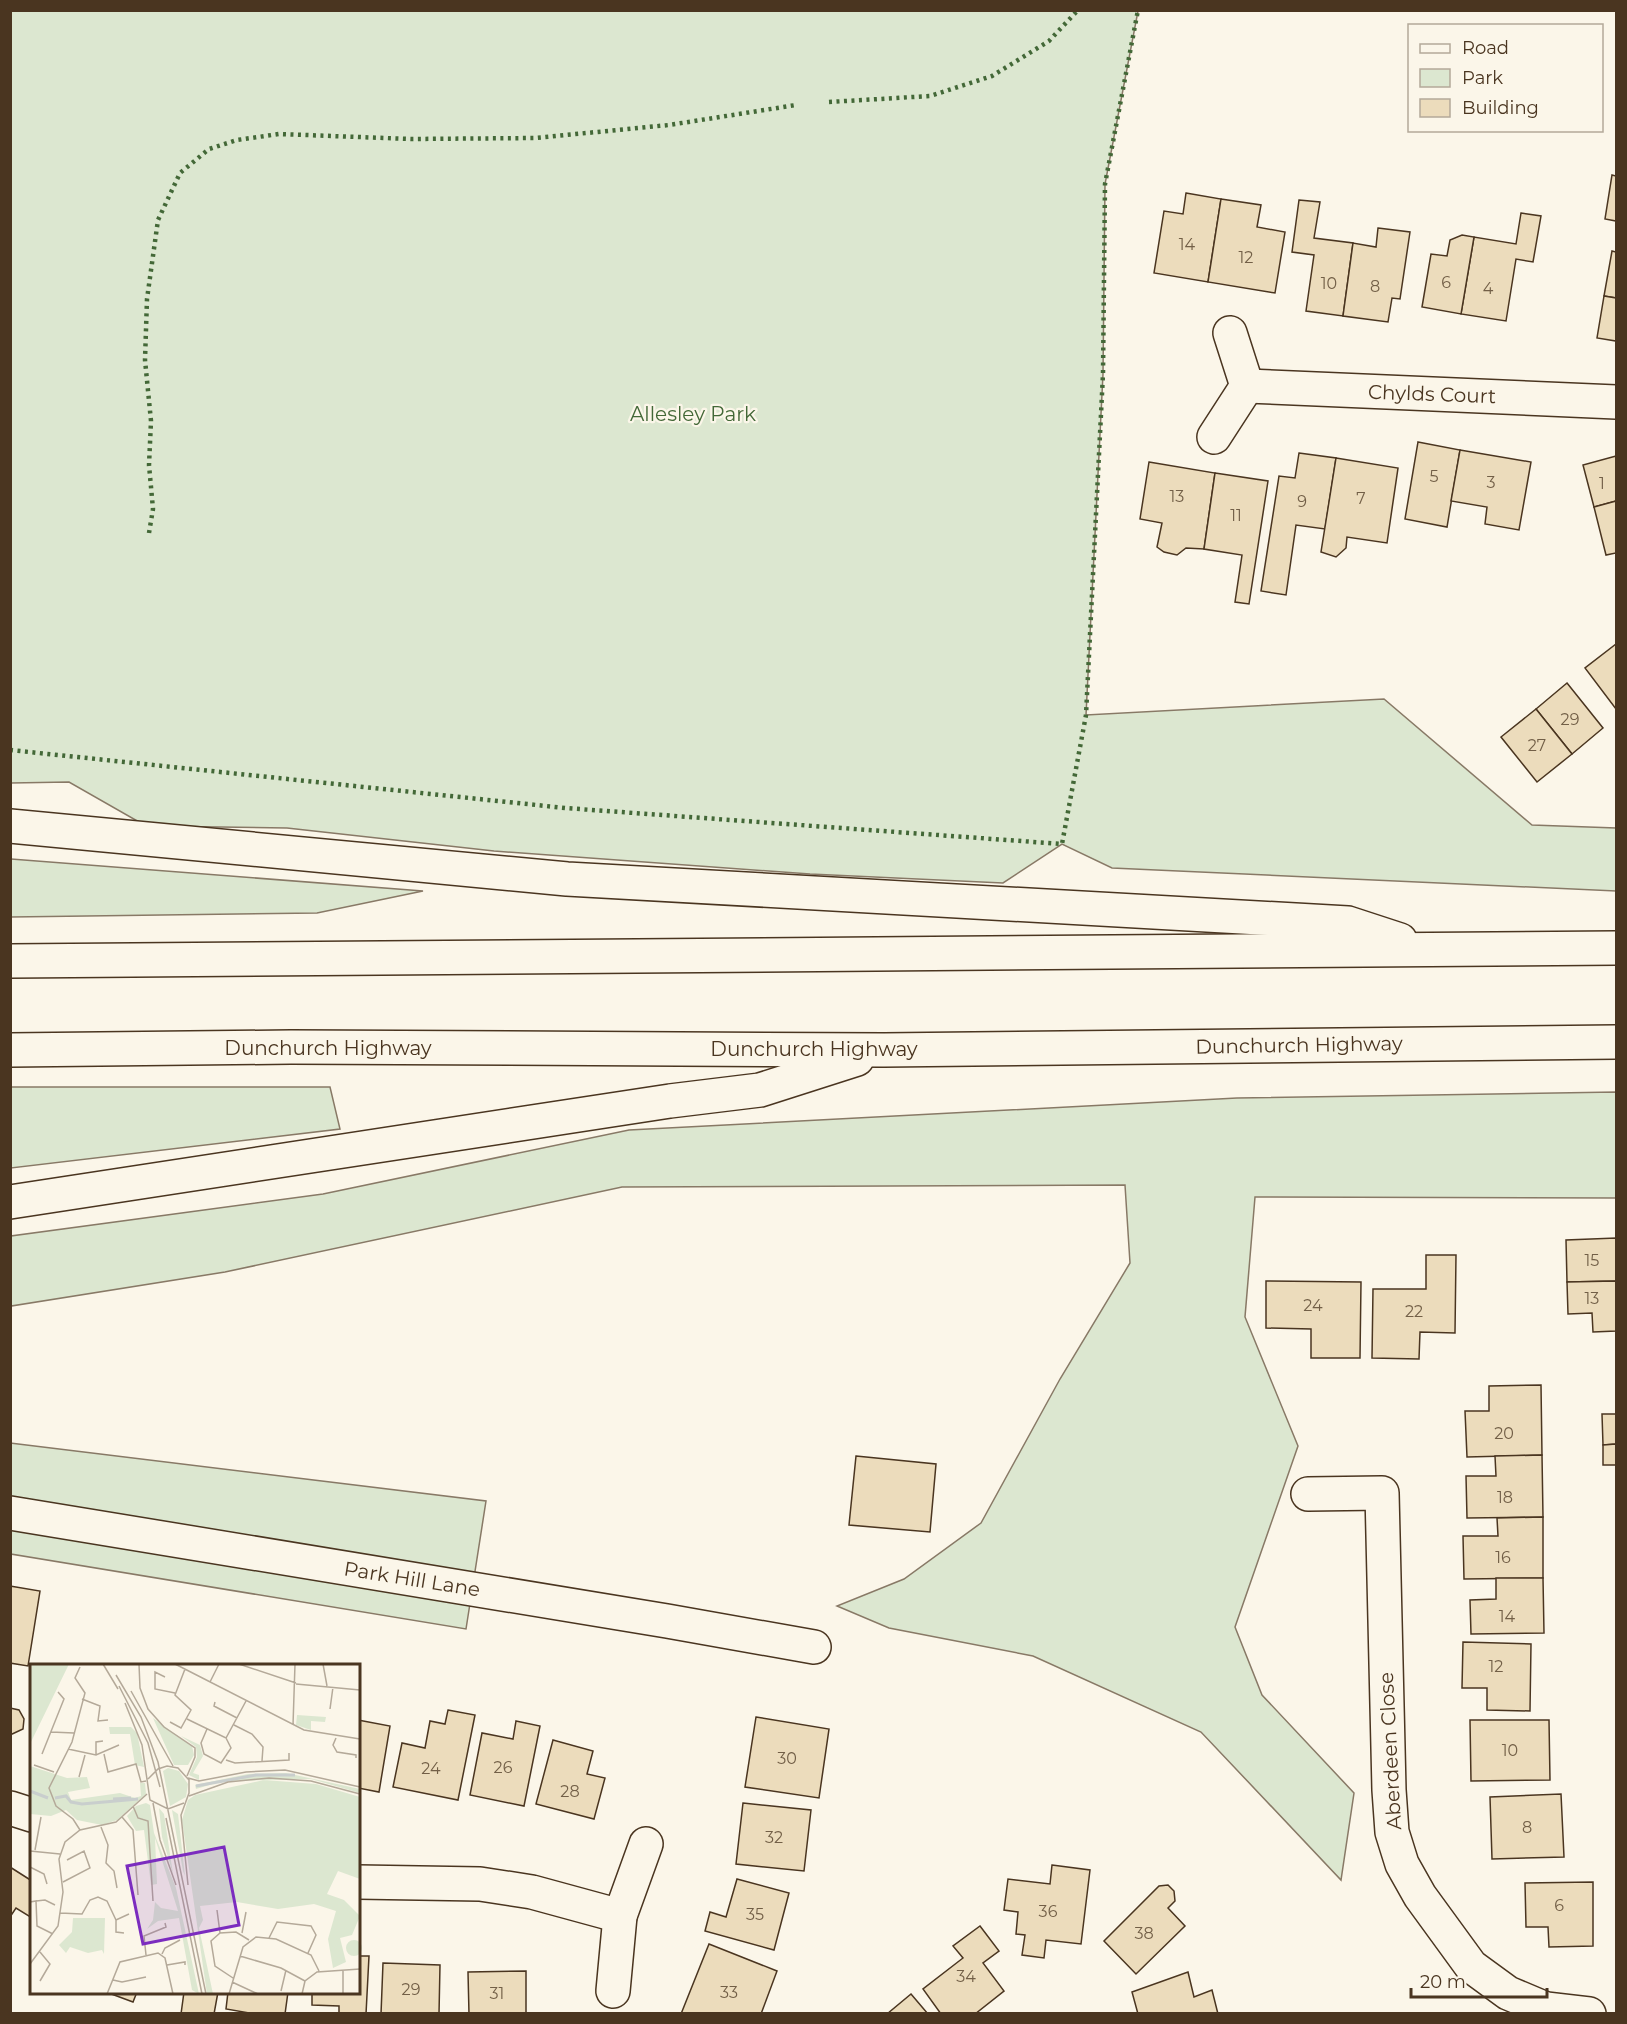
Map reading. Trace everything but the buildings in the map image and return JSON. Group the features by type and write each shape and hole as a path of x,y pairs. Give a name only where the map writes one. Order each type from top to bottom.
{"main road":[{"path":"1214,438 1247,386 1230,333"},
{"name":"Chylds Court","path":"1247,386 1617,402"},
{"path":"10,826 567,879 1348,923 1430,949"},
{"path":"10,961 1617,948"},
{"name":"Dunchurch Highway","path":"10,1050 303,1047 884,1050 1617,1042"},
{"path":"10,1202 670,1101 760,1090 884,1050"},
{"name":"Aberdeen Close","path":"1308,1494 1382,1492 1389,1790 1392,1832 1402,1864 1420,1896 1471,1966 1508,1993 1546,2009 1589,2013"},
{"name":"Park Hill Lane","path":"10,1514 657,1619 814,1647"},
{"path":"10,1808 30,1814"},
{"path":"612,1990 620,1916 646,1844"},
{"path":"360,1882 480,1884 532,1892 620,1916"}],"green space":[{"name":"Allesley Park","path":"10,11 1138,11 1105,184 1103,374 1086,715 1384,699 1532,825 1616,828 1616,891 1112,868 1062,844 1003,883 810,874 494,851 287,828 146,826 69,782 11,783"},
{"path":"10,859 423,891 317,913 11,917"},
{"path":"10,1087 330,1087 340,1129 11,1168"},
{"path":"1616,1092 1616,1198 1255,1197 1245,1317 1298,1446 1235,1627 1262,1695 1354,1793 1341,1880 1201,1732 1033,1656 889,1628 837,1606 904,1579 981,1523 1060,1379 1130,1263 1125,1185 622,1187 225,1272 11,1306 11,1236 323,1194 629,1130 1237,1098"},
{"path":"10,1443 486,1501 466,1629 11,1554"}],"hedge":[{"path":"829,102 930,96 992,76 1049,41 1078,10"},
{"path":"10,750 565,808 1062,844 1086,715 1103,374 1105,184 1138,10"},
{"path":"149,533 153,509 149,465 151,421 145,360 147,299 158,220 180,173 209,149 237,140 279,134 411,139 535,138 669,125 796,105"}]}
